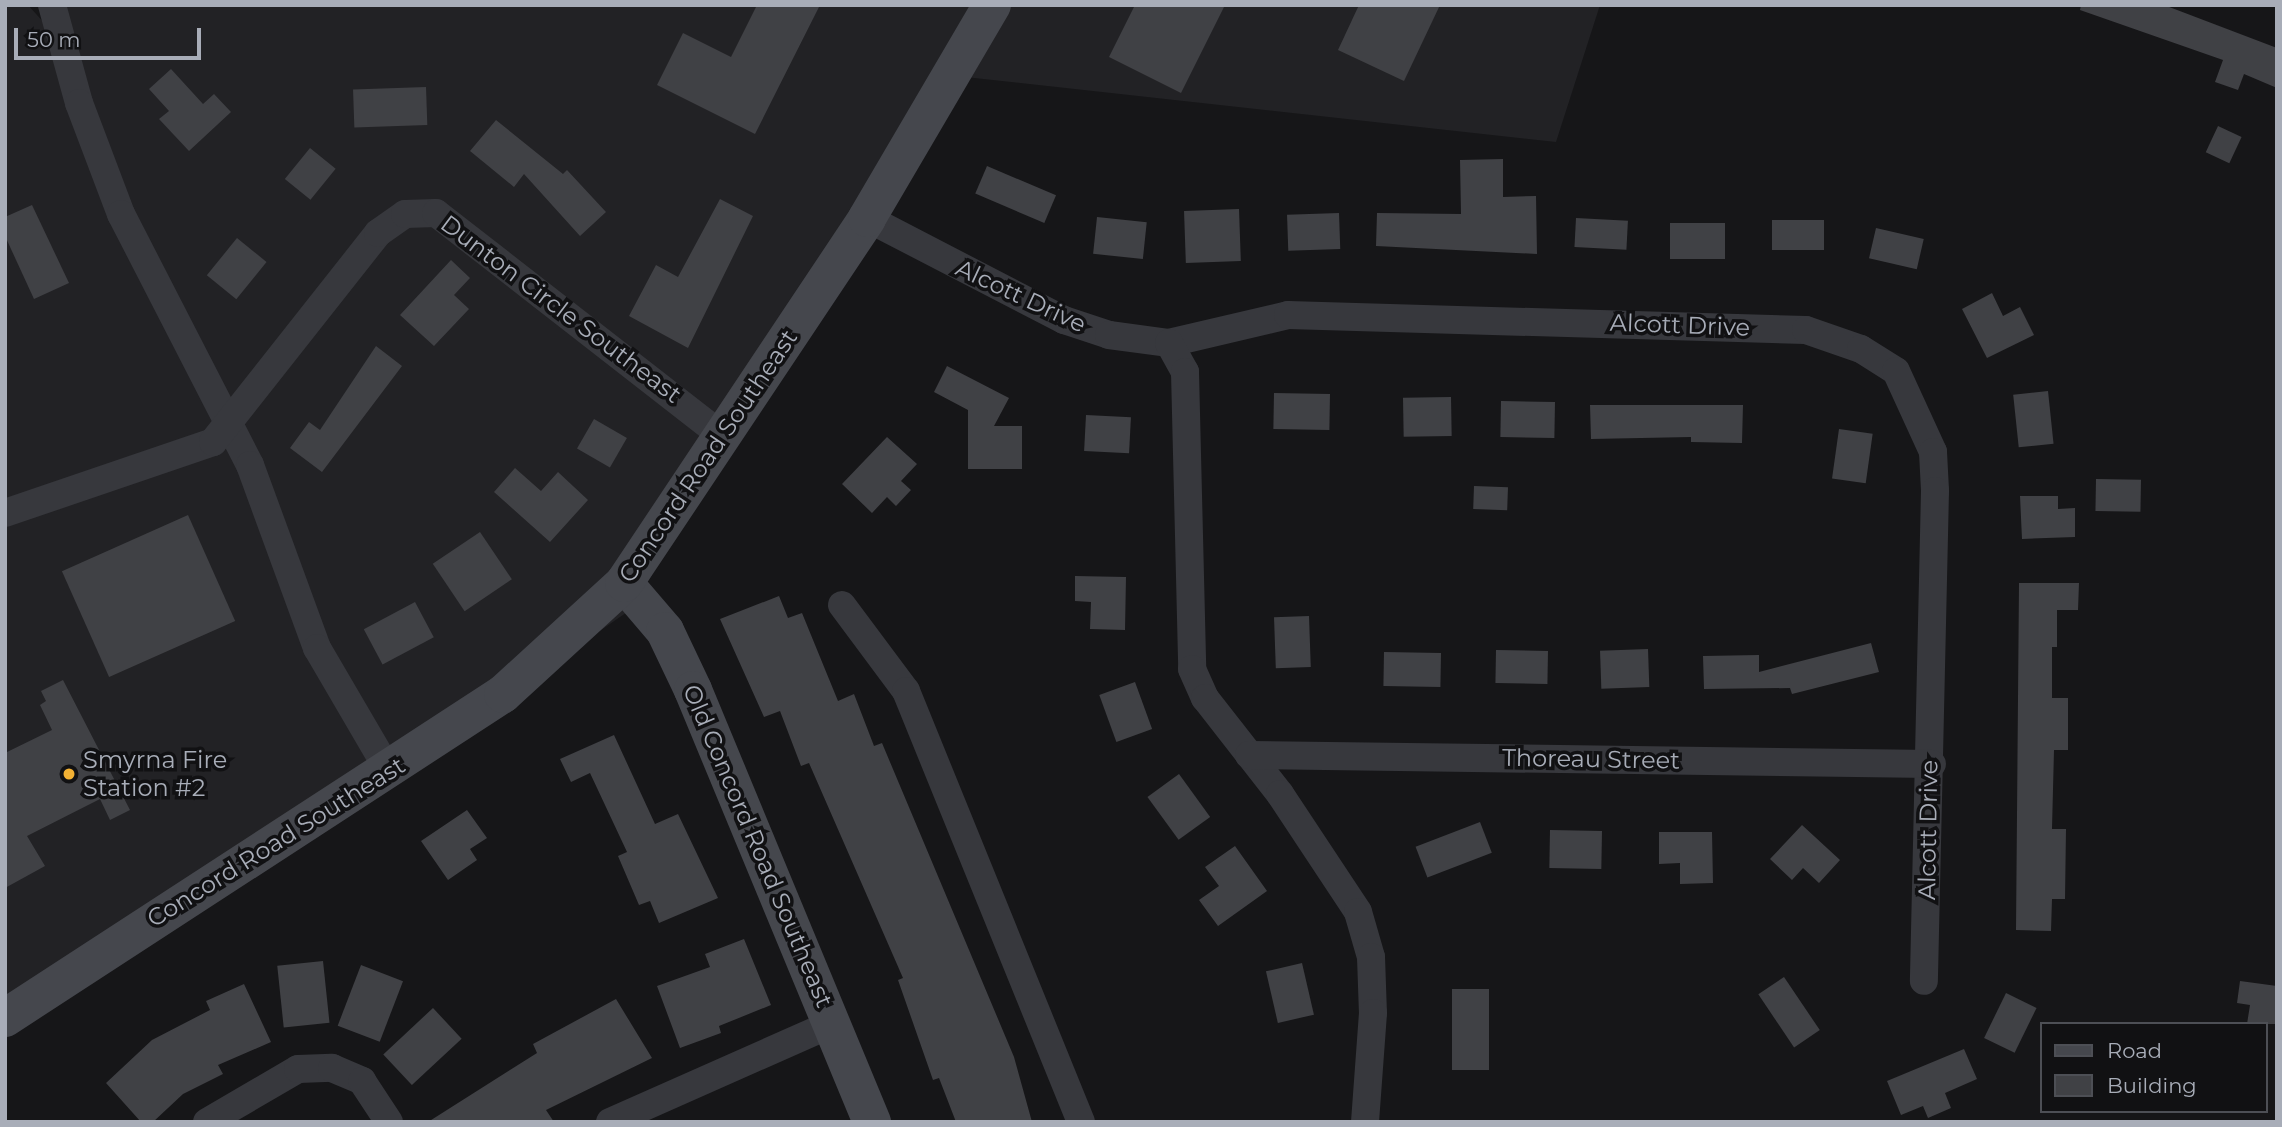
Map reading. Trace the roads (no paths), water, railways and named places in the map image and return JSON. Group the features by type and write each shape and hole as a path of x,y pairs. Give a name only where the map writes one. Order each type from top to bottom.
{"street":[{"path":"52,5 79,103 121,214 250,464 299,610 389,771"},
{"name":"Concord Road Southeast","path":"5,1018 389,771 503,694 624,583 725,438 866,218 992,5"},
{"name":"Dunton Circle Southeast","path":"5,513 213,442 378,233 405,214 436,214 725,438"},
{"name":"Alcott Drive","path":"866,218 1064,320 1109,335 1168,343 1288,314 1806,330 1861,349 1896,371 1933,453 1932,764 1924,981"},
{"path":"1168,343 1185,372 1192,669 1206,698 1358,912 1371,957 1372,991 1365,1122"},
{"name":"Old Concord Road Southeast","path":"624,583 665,631 693,690 872,1122"},
{"path":"842,605 906,691 1081,1122"},
{"name":"Thoreau Street","path":"1249,755 1932,764"},
{"path":"610,1122 833,1023"},
{"path":"207,1122 298,1069 332,1068 362,1081 389,1122"}],"place":[{"name":"Smyrna Fire Station #2","path":"69,774"}]}
